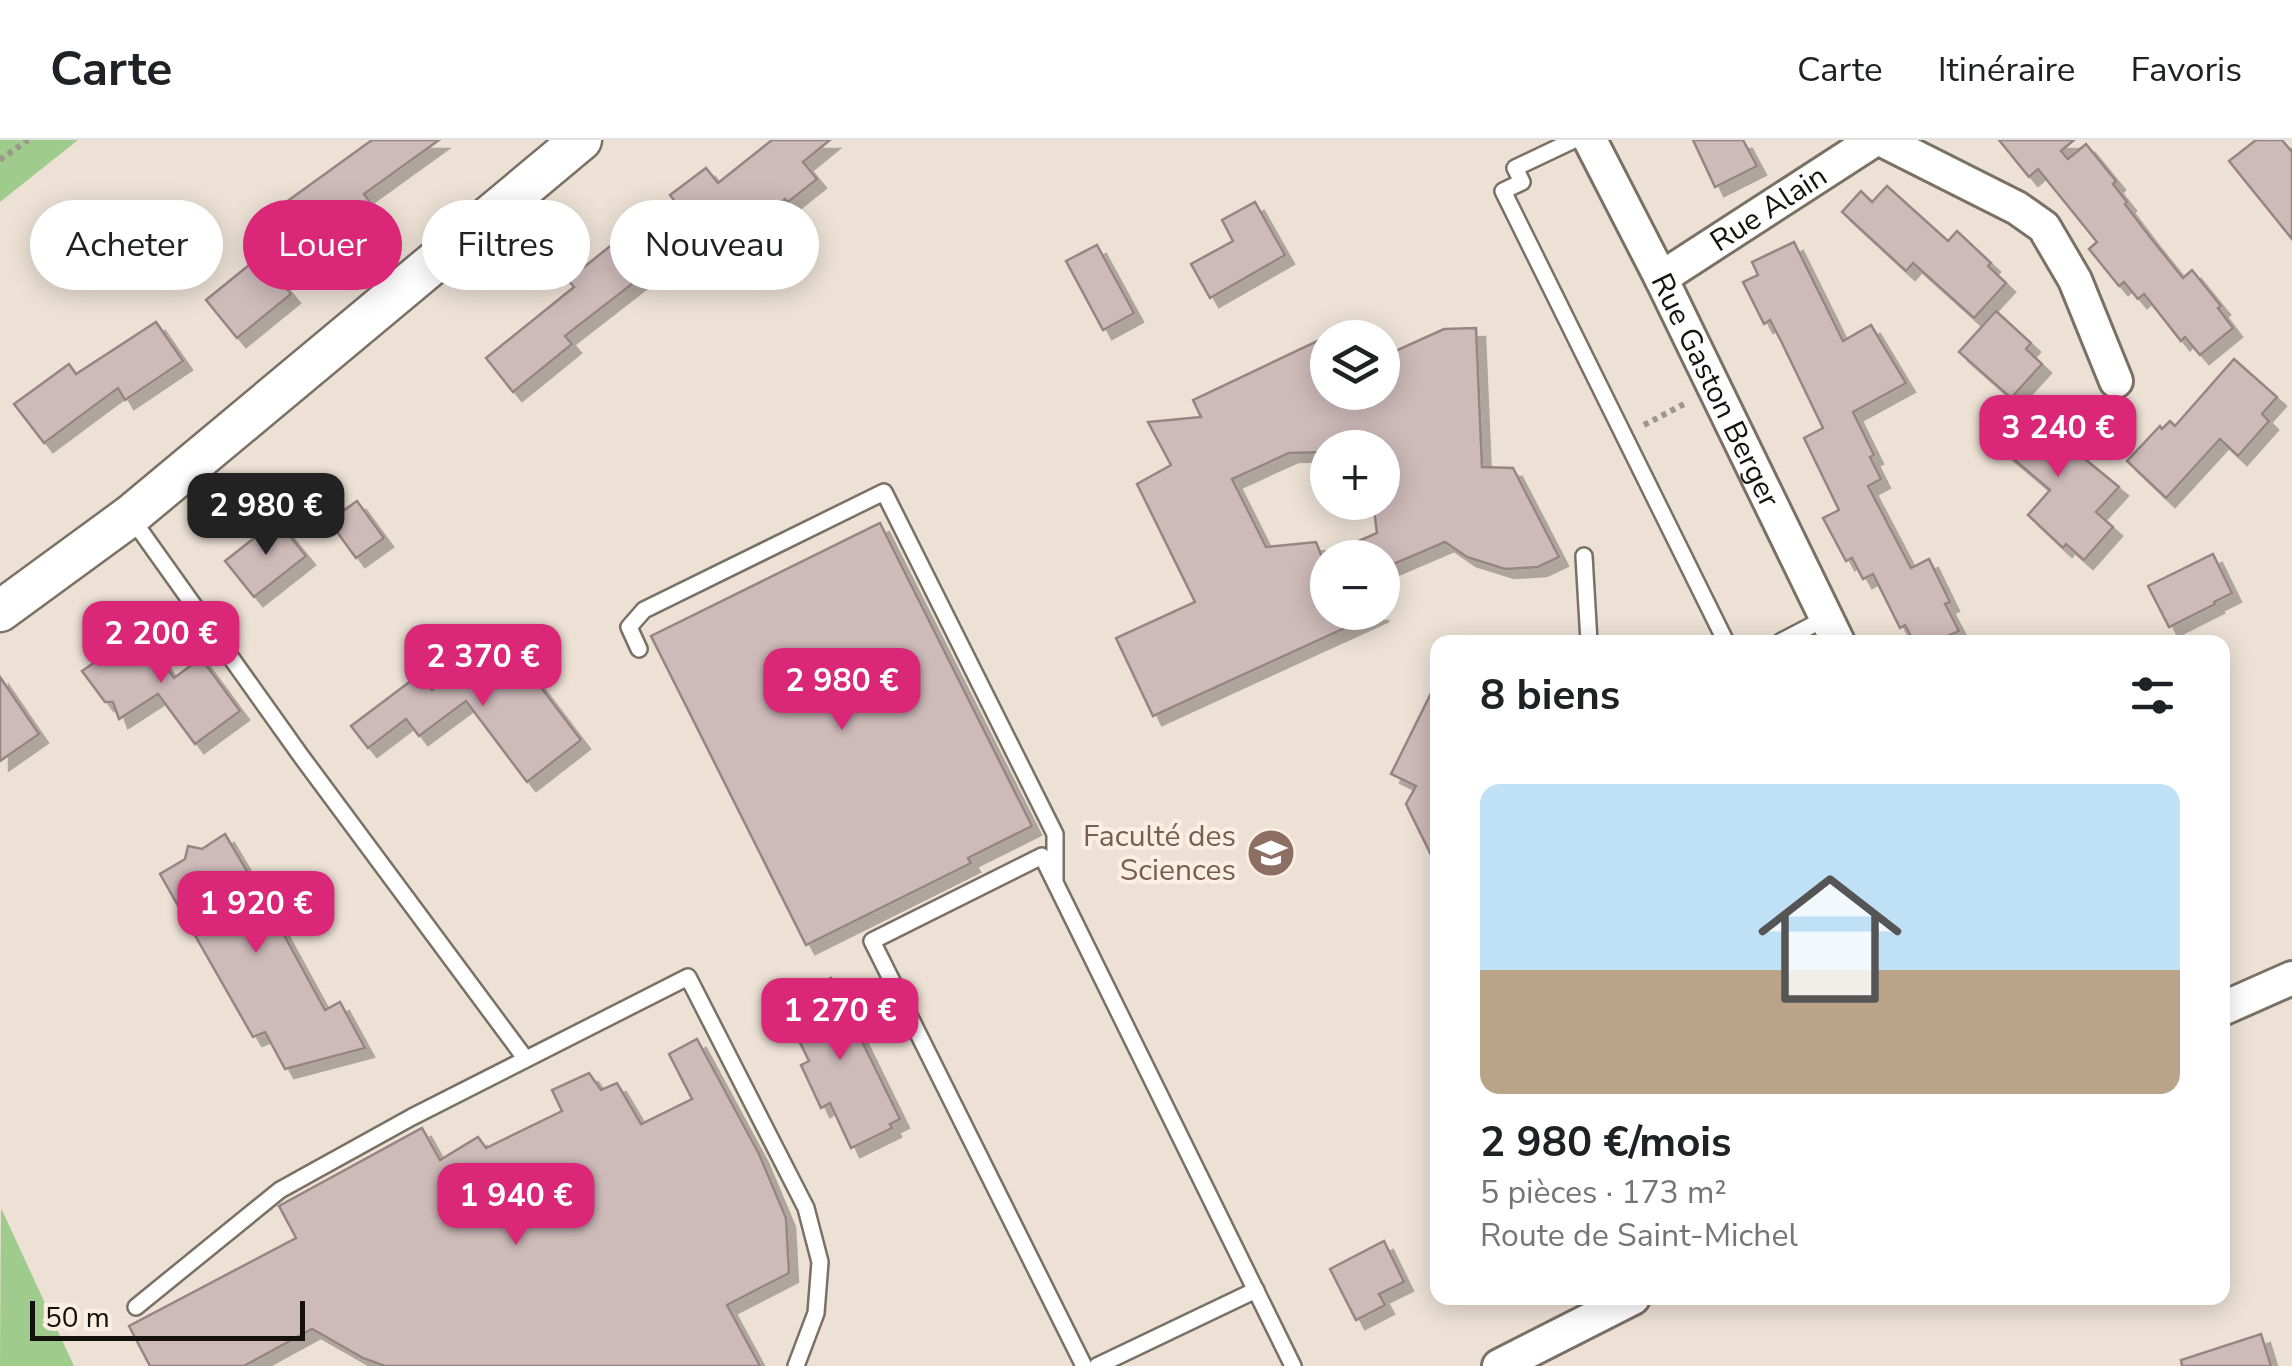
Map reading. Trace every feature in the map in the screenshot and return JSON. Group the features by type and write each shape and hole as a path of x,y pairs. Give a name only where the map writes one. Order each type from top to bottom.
{"street":[{"path":"0,611 130,516 581,140"},
{"name":"Rue Gaston Berger","path":"1590,140 1832,630"},
{"path":"1878,140 2017,208 2044,227 2075,280 2116,381"},
{"name":"Rue Alain","path":"1661,278 1878,140"},
{"path":"2230,1005 2292,978"},
{"path":"1499,1366 1619,1305"}],"lane":[{"path":"1574,140 1516,168 1522,182 1504,191 1723,635"},
{"path":"639,649 629,627 644,610 884,492 1056,834 1056,883"},
{"path":"130,516 526,1058"},
{"path":"1584,556 1588,635"},
{"path":"1084,1366 872,941 1042,856 1293,1366"},
{"path":"136,1307 280,1190 412,1117 688,977 806,1208 820,1262 816,1313 796,1366"},
{"path":"1097,1366 1256,1290"}],"path":[{"path":"0,160 28,140"},
{"path":"1624,435 1714,389"}],"green space":[{"path":"0,140 78,140 0,202"},
{"path":"1,1208 74,1366 0,1366"}],"building":[{"path":"372,140 439,140 364,194 368,200 289,200"},
{"path":"772,140 830,140 803,162 817,179 791,200 674,200 670,195 706,168 718,183"},
{"path":"1693,140 1743,140 1757,166 1715,187"},
{"path":"1999,140 2074,140 2061,151 2068,159 2086,144 2116,181 2113,184 2125,204 2150,237 2183,278 2192,270 2233,328 2200,355 2185,337 2181,341 2144,294 2138,299 2124,282 2119,286 2089,249 2097,242 2038,169 2029,177"},
{"path":"2256,140 2282,140 2292,152 2292,239 2229,161"},
{"path":"1887,186 1948,241 1957,231 2006,283 1974,318 1913,263 1906,271 1842,212 1861,191 1872,202"},
{"path":"1255,202 1285,255 1210,298 1191,264 1233,241 1222,220"},
{"path":"1794,242 1843,341 1871,325 1906,383 1853,412 1881,479 1868,486 1911,568 1929,559 1959,631 1950,635 1910,635 1905,625 1900,628 1873,574 1863,579 1852,558 1846,561 1823,518 1839,510 1804,438 1823,428 1770,320 1764,324 1743,282 1758,275 1752,262"},
{"path":"1097,245 1134,313 1103,330 1066,261"},
{"path":"610,246 610,290 624,290 565,336 572,344 513,392 486,358 570,290 590,290 590,262"},
{"path":"243,270 243,290 288,290 291,294 237,338 206,300"},
{"path":"1996,311 2031,343 2026,349 2042,364 2011,398 1959,352"},
{"path":"156,322 183,361 125,400 118,388 44,443 14,404 69,364 76,374"},
{"path":"1476,328 1482,467 1513,468 1559,557 1538,567 1505,569 1467,557 1445,542 1400,561 1400,540 1361,540 1377,533 1375,520 1400,520 1400,430 1310,430 1310,452 1289,453 1232,479 1266,547 1310,543 1310,630 1341,630 1153,716 1116,638 1195,602 1137,484 1171,465 1148,422 1201,417 1193,400 1310,345 1310,410 1400,410 1400,349 1444,329"},
{"path":"2234,359 2277,397 2262,414 2269,421 2238,456 2220,439 2166,498 2127,461 2160,426 2162,429 2170,421 2175,426"},
{"path":"2025,398 2062,429 2057,436 2119,487 2096,512 2113,527 2084,560 2066,544 2063,548 2028,515 2050,490 1990,439"},
{"path":"357,501 384,538 356,558 329,521"},
{"path":"277,520 306,556 254,597 225,561"},
{"path":"880,523 1032,826 968,858 971,863 806,945 651,636"},
{"path":"2213,554 2232,593 2169,627 2148,586"},
{"path":"138,628 174,678 201,658 240,711 195,744 158,694 119,719 113,702 105,702 82,671"},
{"path":"502,636 581,740 527,782 466,701 419,736 406,719 368,748 351,726 420,674 432,690"},
{"path":"0,677 39,734 0,761"},
{"path":"1430,695 1430,853 1406,804 1416,786 1391,774"},
{"path":"225,834 254,883 284,890 277,922 325,1010 340,1002 365,1048 285,1069 265,1032 253,1037 160,874 185,859 188,846 202,849"},
{"path":"831,978 900,1119 890,1124 892,1128 851,1148 830,1103 821,1108 801,1065 809,1061 780,1002"},
{"path":"697,1039 759,1154 786,1218 789,1273 727,1305 760,1366 385,1366 312,1329 244,1366 150,1366 129,1326 296,1238 279,1206 422,1128 440,1160 478,1137 486,1148 562,1111 552,1090 589,1073 601,1090 617,1083 641,1124 692,1099 669,1054"},
{"path":"1384,1241 1404,1282 1379,1294 1385,1305 1356,1320 1330,1269"},
{"path":"2261,1334 2271,1366 2182,1366 2181,1360"}],"place":[{"name":"Faculté des Sciences","path":"1271,853"}]}
